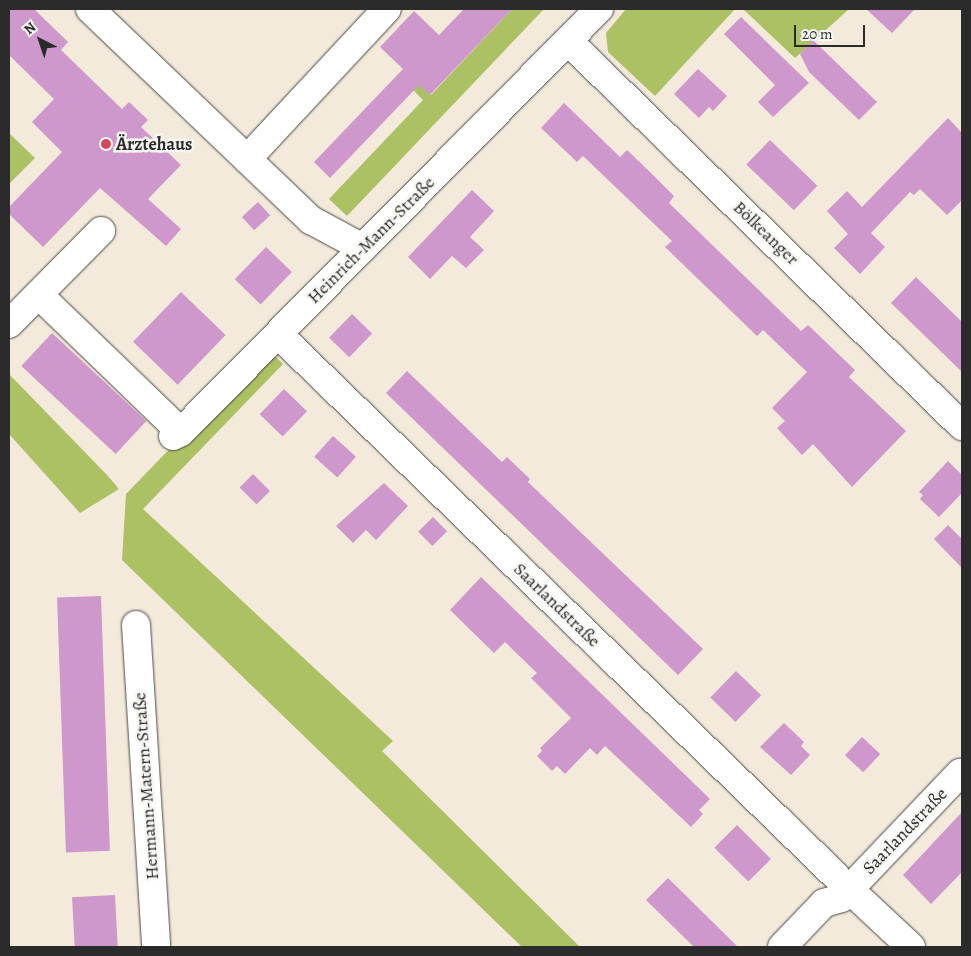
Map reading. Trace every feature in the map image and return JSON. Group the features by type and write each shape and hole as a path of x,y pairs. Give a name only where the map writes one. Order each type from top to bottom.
{"street":[{"path":"90,9 311,220 363,248"},
{"path":"246,159 387,9"},
{"name":"Heinrich-Mann-Straße","path":"40,294 177,434 599,9"},
{"name":"Bölkeanger","path":"568,41 962,426"},
{"path":"9,324 101,232"},
{"name":"Saarlandstraße","path":"278,334 842,888 911,947"},
{"name":"Hermann-Matern-Straße","path":"136,624 156,947"},
{"name":"Saarlandstraße","path":"842,888 960,773"},
{"path":"782,947 824,903 842,888"}],"green space":[{"path":"512,9 544,9 347,216 329,199 423,100 413,90 419,84 431,95"},
{"path":"626,9 735,9 655,96 608,52 606,33"},
{"path":"743,9 849,9 795,58"},
{"path":"9,133 35,158 9,184"},
{"path":"274,355 283,364 143,509 393,741 382,751 580,947 522,947 122,560 126,494 180,438 188,445"},
{"path":"9,374 119,489 80,513 9,434"}],"building":[{"path":"9,9 34,9 68,42 61,50 122,109 129,102 148,120 141,127 181,165 148,199 181,229 166,246 100,188 43,247 9,214 9,207 62,152 32,122 54,99 9,55"},
{"path":"464,9 512,9 430,95 419,85 330,178 314,162 403,69 380,47 414,11 439,35"},
{"path":"866,9 915,9 892,33"},
{"path":"741,17 809,83 773,117 758,102 775,85 724,34"},
{"path":"813,40 877,102 859,120 809,72 800,54"},
{"path":"698,69 727,96 713,111 709,107 699,118 674,94"},
{"path":"564,103 620,157 627,150 651,173 674,196 669,203 801,331 808,325 855,370 849,377 906,431 852,487 813,444 802,455 777,428 785,421 772,408 807,372 763,330 757,336 665,247 672,241 583,156 577,162 541,128"},
{"path":"948,118 962,133 962,200 947,215 920,189 914,195 910,192 871,233 885,247 860,274 834,248 848,234 827,211 847,191 862,207"},
{"path":"770,140 817,186 794,210 746,164"},
{"path":"472,190 494,211 470,237 484,250 466,268 452,256 430,279 408,257"},
{"path":"258,202 270,215 254,230 242,217"},
{"path":"266,247 292,272 261,304 235,279"},
{"path":"916,277 962,322 962,372 891,303"},
{"path":"181,292 226,335 178,385 133,342"},
{"path":"352,314 372,333 349,357 329,338"},
{"path":"52,333 146,421 116,454 21,366"},
{"path":"407,371 502,462 507,457 530,479 528,482 703,649 678,675 386,393"},
{"path":"284,389 307,411 283,436 260,414"},
{"path":"333,436 356,457 337,478 314,457"},
{"path":"948,461 962,475 962,493 939,517 920,499 923,495 919,492"},
{"path":"253,474 270,491 257,504 240,487"},
{"path":"384,483 408,506 376,540 366,530 353,543 336,526"},
{"path":"433,517 447,531 432,546 418,532"},
{"path":"948,525 962,539 962,568 934,539"},
{"path":"481,577 710,799 699,810 703,814 691,827 605,746 597,755 590,748 565,774 557,766 552,771 537,756 542,751 540,748 571,718 531,678 537,673 505,642 494,653 450,610"},
{"path":"101,596 110,851 66,852 57,598"},
{"path":"736,671 761,695 735,722 710,698"},
{"path":"784,723 804,742 801,746 810,755 791,775 760,747"},
{"path":"862,737 880,754 863,772 845,755"},
{"path":"962,812 962,872 931,904 903,875"},
{"path":"737,825 771,859 748,882 714,848"},
{"path":"668,878 738,947 694,947 646,900"},
{"path":"115,895 118,947 75,947 72,897"}],"place":[{"name":"Ärztehaus","path":"106,144"}]}
